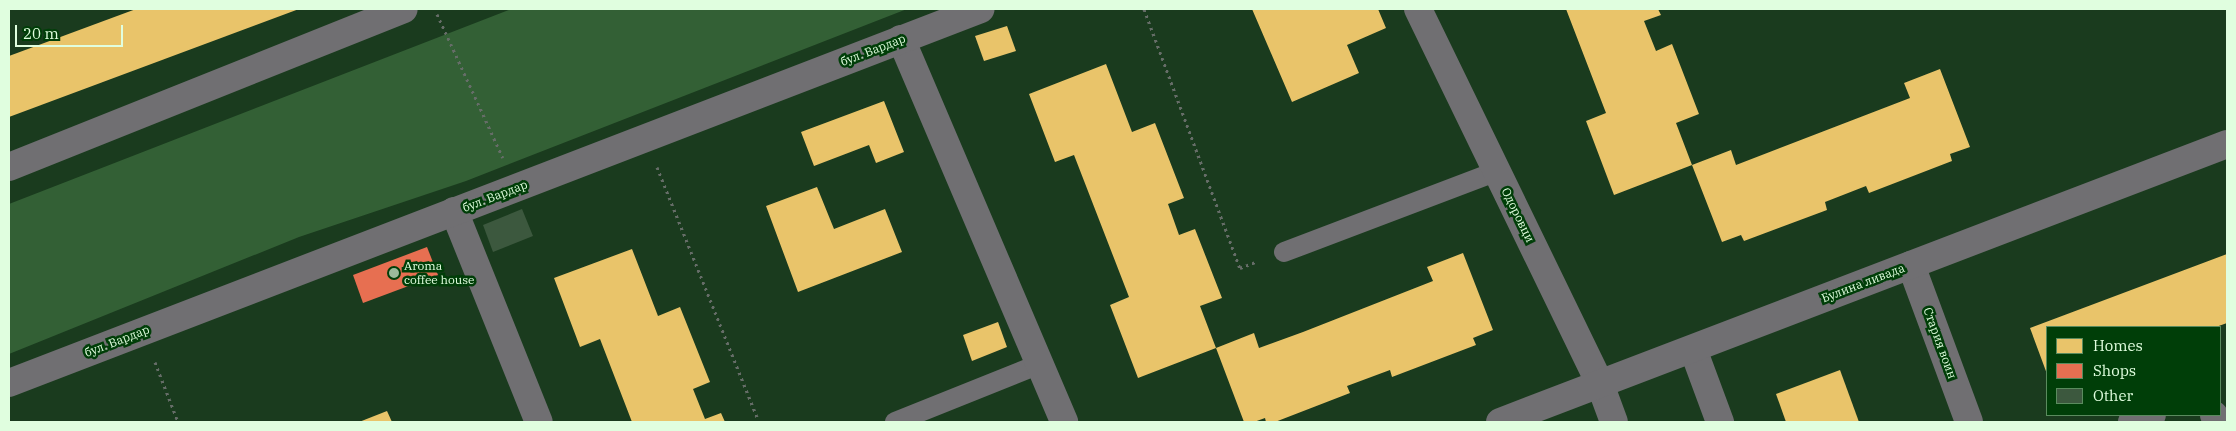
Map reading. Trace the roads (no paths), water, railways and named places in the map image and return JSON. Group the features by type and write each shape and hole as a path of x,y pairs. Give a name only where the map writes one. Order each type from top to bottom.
{"street":[{"path":"9,167 404,9"},
{"name":"бул. Вардар","path":"9,383 981,9"},
{"name":"Одоровци","path":"1418,9 1600,384 1614,422"},
{"path":"902,40 1064,422"},
{"name":"Булина ливада","path":"1500,422 2227,144"},
{"path":"454,211 539,422"},
{"name":"Стария воин","path":"1911,264 1969,422"},
{"path":"1693,349 1720,422"},
{"path":"2132,422 2149,416"}],"lane":[{"path":"1284,252 1497,171"},
{"path":"895,422 1040,364"}],"place":[{"name":"Aroma coffee house","path":"394,273"}]}
